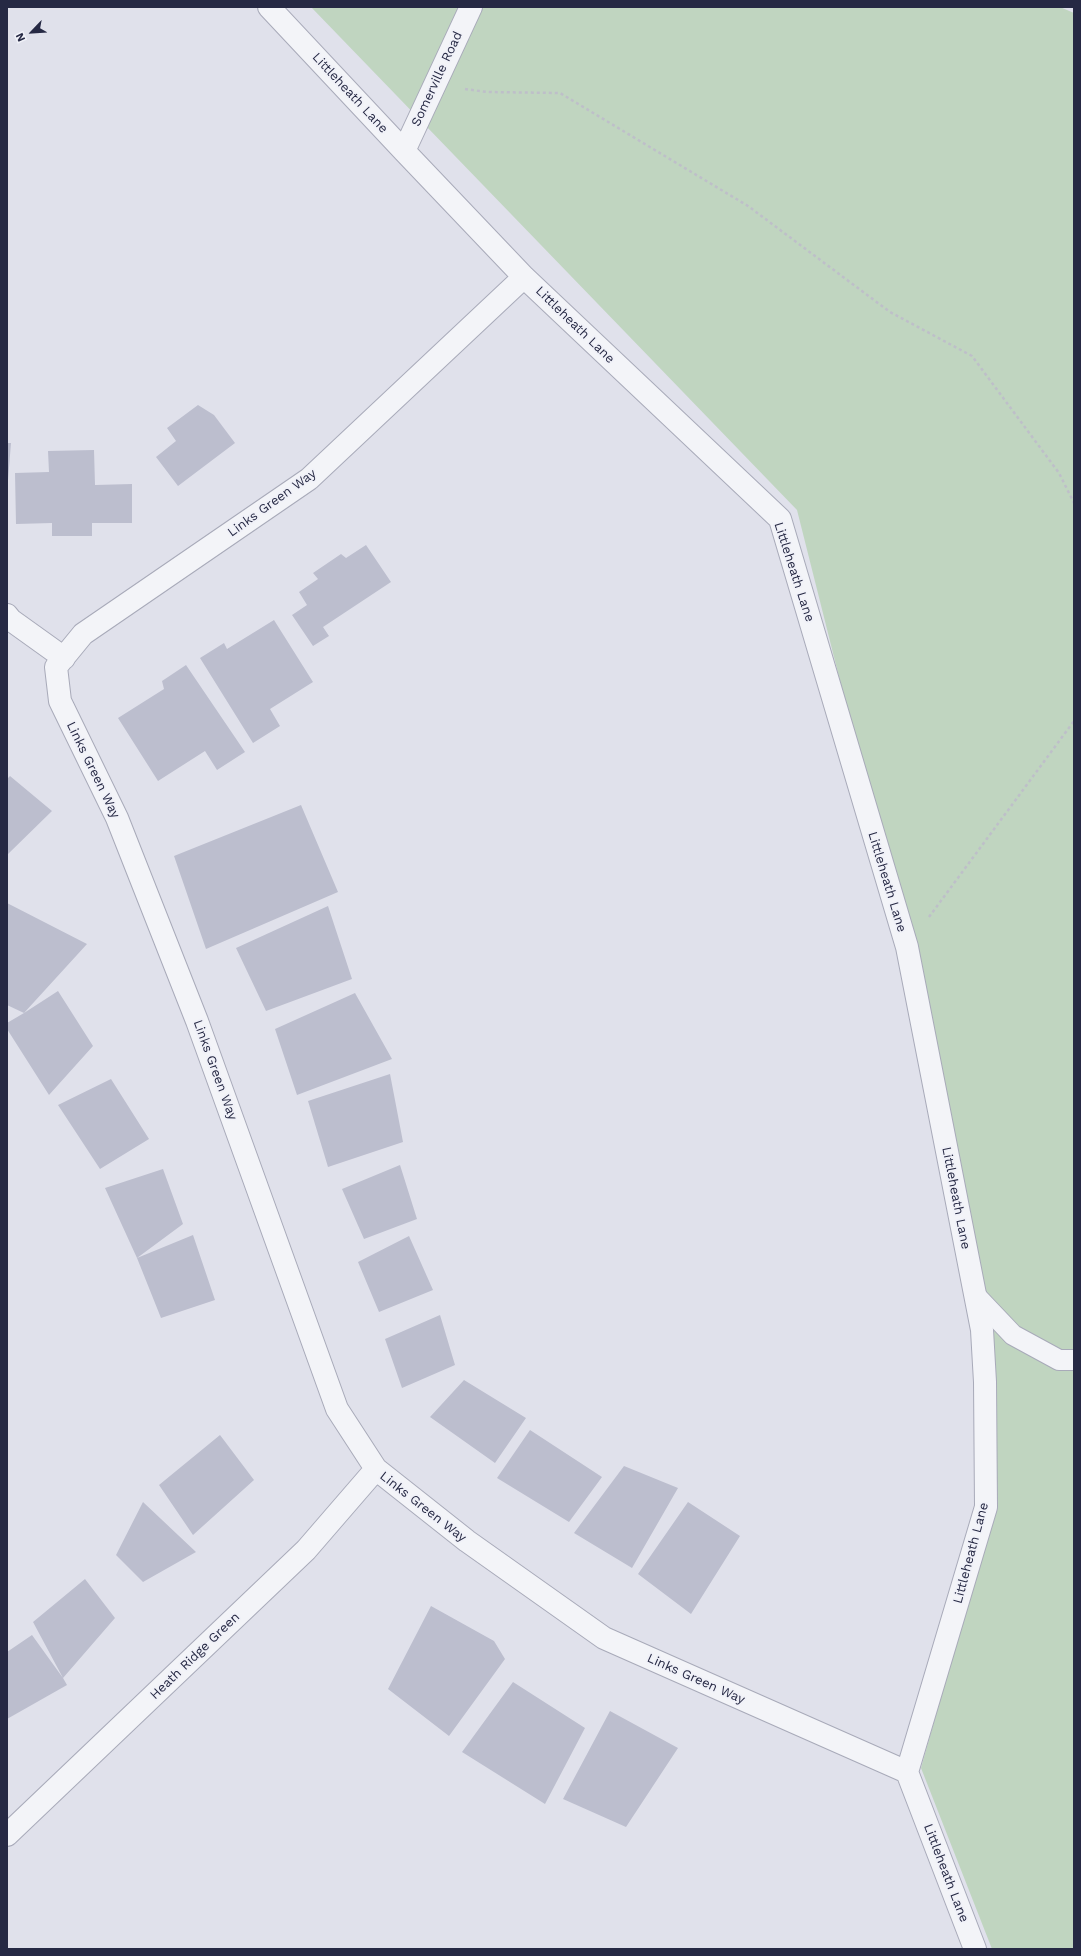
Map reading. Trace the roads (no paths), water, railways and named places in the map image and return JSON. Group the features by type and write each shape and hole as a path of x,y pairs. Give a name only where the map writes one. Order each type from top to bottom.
{"street":[{"name":"Littleheath Lane","path":"269,7 524,277 780,519 907,947 982,1330 985,1382 986,1506 907,1772 975,1949"},
{"name":"Somerville Road","path":"404,151 471,7"},
{"name":"Links Green Way","path":"524,277 309,479 83,634 56,667 60,700 117,818 195,1014 337,1409 376,1470 467,1541 604,1638 907,1772"},
{"path":"7,615 11,620 64,658"},
{"name":"Heath Ridge Green","path":"7,1835 306,1550 376,1470"}],"lane":[{"path":"975,1295 1013,1335 1059,1360 1074,1360"}]}
